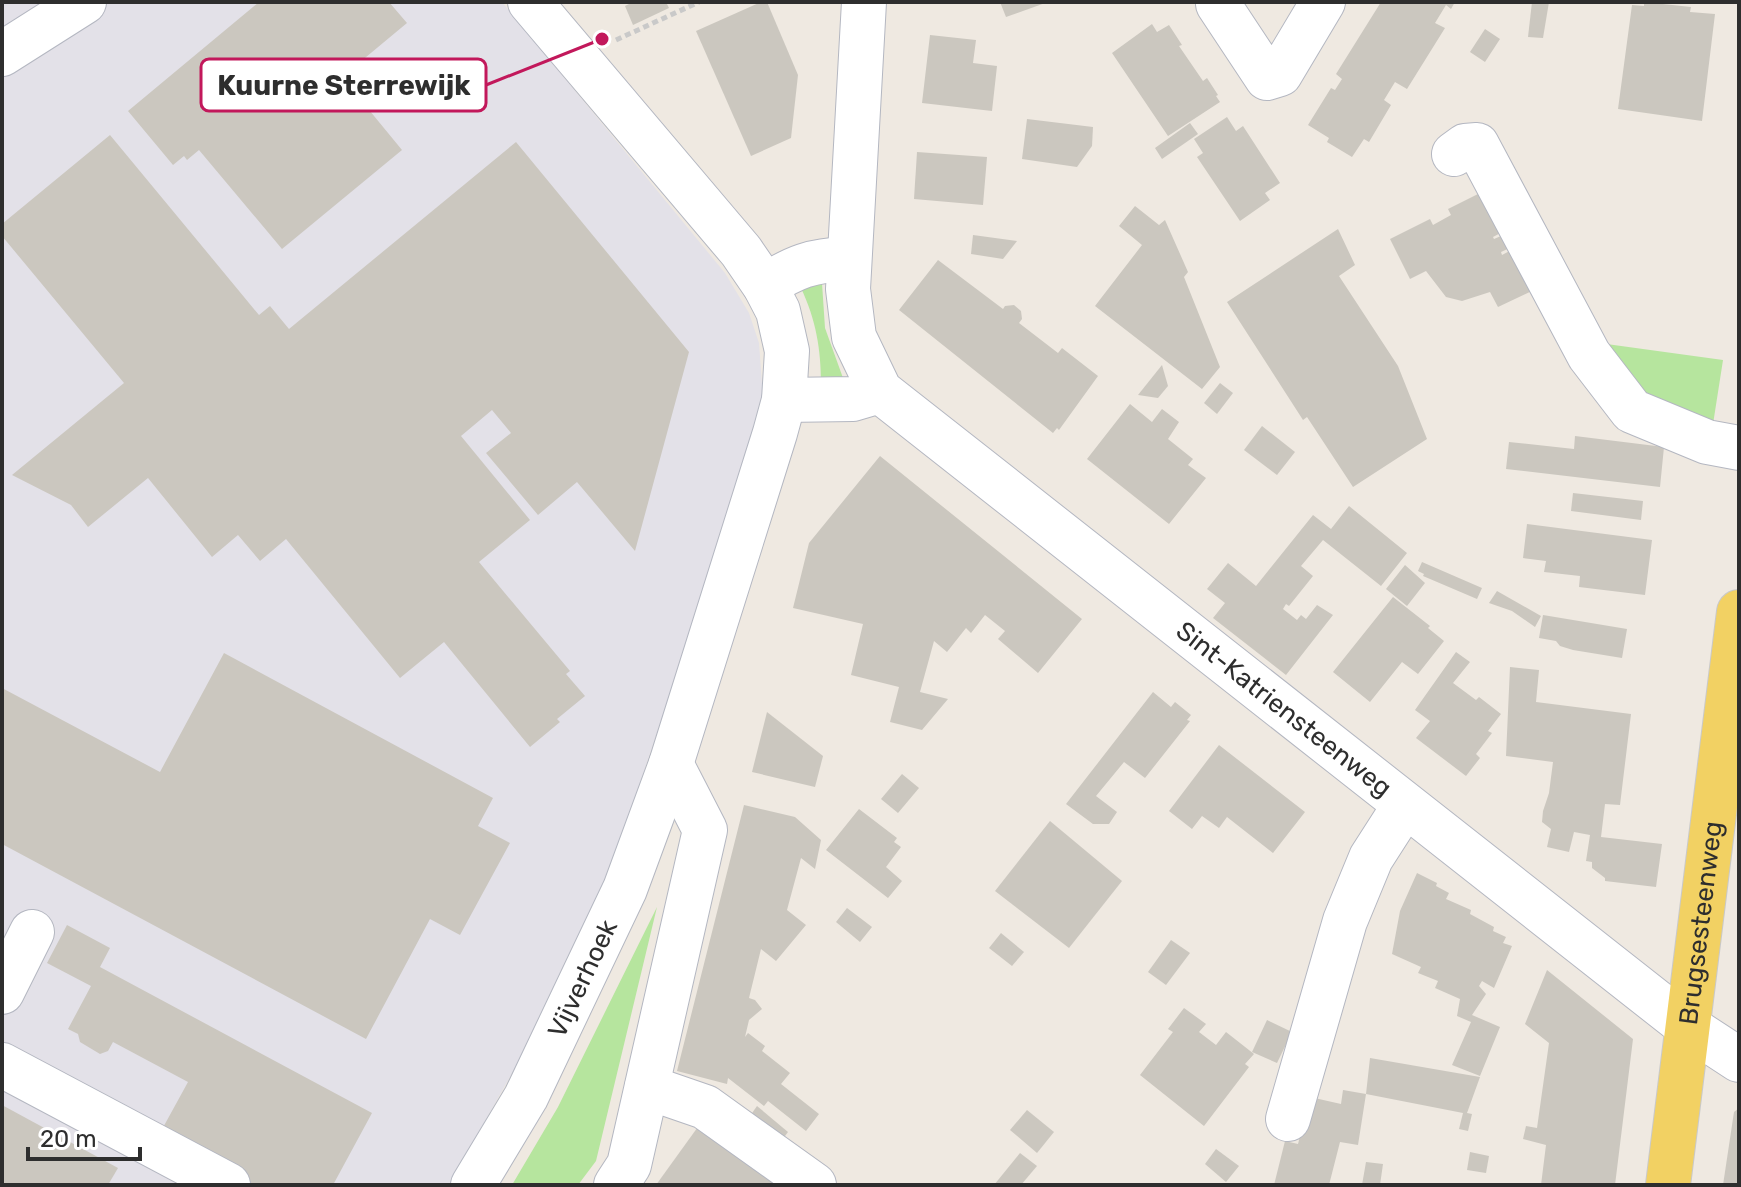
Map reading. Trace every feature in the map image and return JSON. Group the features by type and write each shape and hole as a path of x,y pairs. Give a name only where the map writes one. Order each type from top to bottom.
{"main road":[{"name":"Brugsesteenweg","path":"1668,1185 1739,612"}],"street":[{"path":"3,51 84,2"},
{"path":"530,2 741,251 765,286 778,311 787,351 784,400 853,399 880,391"},
{"name":"Sint-Katriensteenweg","path":"864,2 848,289 854,337 880,391 1687,1026 1739,1060"},
{"path":"1219,3 1267,78 1280,74 1323,2"},
{"path":"1454,154 1465,146 1477,145 1589,355 1632,411 1707,442 1739,448"},
{"path":"765,286 791,269 822,259 848,259"},
{"name":"Vijverhoek","path":"473,1185 526,1097 625,889 671,764 784,400"},
{"path":"616,1185 629,1165 705,830 671,764"},
{"path":"1288,1119 1345,921 1371,858 1405,805"},
{"path":"2,992 32,932"},
{"path":"2,1065 228,1185"},
{"path":"647,1087 705,1107 814,1185"}],"path":[{"path":"586,67 610,43 699,2"}],"shaded area":[{"path":"2,2 502,2 725,273 749,313 759,343 763,398 715,561 613,863 524,1052 449,1185 2,1185"}],"green space":[{"path":"822,283 825,328 843,378 821,384 817,335 801,288"},
{"path":"1592,342 1723,360 1713,424 1668,417"},
{"path":"657,907 596,1161 578,1185 512,1185 558,1107"}],"building":[{"path":"259,2 389,2 407,23 342,77 402,150 282,249 199,150 187,160 184,156 173,165 128,111"},
{"path":"633,2 666,2 669,8 633,25 625,6"},
{"path":"767,2 798,75 791,138 751,156 696,31"},
{"path":"1000,2 1048,2 1006,17"},
{"path":"1381,2 1455,2 1451,9 1446,5 1435,23 1445,28 1407,89 1395,82 1384,100 1391,105 1369,142 1364,139 1352,157 1327,142 1329,138 1308,125 1331,88 1335,90 1342,79 1336,74"},
{"path":"1532,2 1549,2 1543,38 1528,37"},
{"path":"1644,2 1691,7 1690,12 1715,14 1702,121 1618,109 1632,5 1644,6"},
{"path":"1152,24 1157,32 1169,25 1182,45 1179,46 1203,81 1207,78 1220,102 1168,136 1112,53"},
{"path":"1485,29 1500,39 1485,62 1470,52"},
{"path":"930,35 976,40 973,63 997,66 992,111 922,103"},
{"path":"1227,117 1236,131 1243,126 1280,183 1265,193 1270,200 1240,221 1197,157 1203,153 1194,139"},
{"path":"1027,119 1093,127 1092,146 1077,167 1022,159"},
{"path":"1190,123 1198,134 1162,159 1155,148"},
{"path":"110,135 259,315 270,306 289,329 516,142 689,352 635,551 577,482 538,515 486,453 511,433 492,410 461,436 530,520 479,562 570,671 566,674 585,696 530,747 444,642 400,678 286,539 260,561 238,535 212,557 148,478 88,527 71,505 12,475 124,383 2,236 2,224"},
{"path":"917,152 987,157 983,205 914,199"},
{"path":"1488,189 1508,229 1493,237 1508,233 1514,246 1501,252 1502,255 1517,247 1538,288 1498,307 1490,292 1462,301 1446,297 1426,271 1410,279 1390,239 1430,219 1433,225 1451,215 1448,209"},
{"path":"1135,206 1159,225 1165,220 1188,272 1184,277 1220,367 1202,389 1095,306 1142,245 1119,226"},
{"path":"1338,229 1355,265 1339,276 1398,366 1427,439 1353,487 1307,417 1303,420 1227,302"},
{"path":"973,235 1017,241 1003,259 971,254"},
{"path":"938,260 1003,309 1014,305 1021,311 1019,323 1058,353 1062,348 1098,376 1059,430 1057,428 1053,433 899,310"},
{"path":"1162,365 1168,386 1158,398 1138,395"},
{"path":"1220,383 1233,393 1217,414 1204,403"},
{"path":"1130,404 1152,422 1162,409 1179,422 1168,439 1193,459 1188,465 1206,478 1169,524 1087,459"},
{"path":"1262,426 1295,452 1277,475 1244,450"},
{"path":"1575,436 1664,447 1660,487 1506,469 1509,442 1574,449"},
{"path":"880,456 1082,619 1038,673 998,639 1005,631 985,615 971,633 966,628 947,652 934,641 920,692 948,699 922,730 890,722 899,687 851,675 863,624 793,608 809,543"},
{"path":"1573,493 1643,501 1641,520 1571,511"},
{"path":"1349,506 1407,553 1381,586 1323,540 1301,566 1313,576 1289,606 1286,604 1283,609 1297,620 1301,615 1306,619 1317,605 1333,615 1286,675 1213,618 1225,603 1207,589 1228,563 1256,586 1313,515 1331,529"},
{"path":"1527,524 1652,540 1645,595 1579,587 1580,576 1544,572 1546,561 1523,558"},
{"path":"1422,562 1482,588 1477,599 1423,576 1418,571"},
{"path":"1405,565 1425,583 1407,606 1386,589"},
{"path":"1497,591 1541,616 1535,627 1512,611 1489,603"},
{"path":"1393,597 1444,641 1418,674 1402,662 1370,702 1333,672"},
{"path":"1543,615 1627,629 1622,658 1573,650 1560,646 1556,641 1539,638"},
{"path":"1456,652 1470,662 1453,683 1501,714 1488,731 1492,733 1476,754 1480,758 1466,776 1416,738 1430,721 1415,710"},
{"path":"224,653 493,798 478,826 510,843 460,935 430,919 366,1039 2,844 2,688 160,772"},
{"path":"1510,667 1539,670 1536,702 1631,714 1620,805 1605,804 1601,837 1662,844 1656,887 1605,881 1592,868 1592,862 1586,861 1590,835 1574,832 1569,852 1547,847 1551,829 1542,822 1553,762 1506,756"},
{"path":"1153,692 1171,707 1175,702 1191,715 1187,720 1190,721 1145,778 1124,762 1096,796 1117,812 1109,824 1093,824 1066,804"},
{"path":"767,712 823,756 815,787 752,772"},
{"path":"1219,745 1305,812 1273,853 1227,817 1219,828 1202,816 1192,829 1169,811"},
{"path":"902,774 919,788 898,813 881,799"},
{"path":"744,805 795,817 821,840 815,869 801,858 787,910 806,925 776,961 761,949 749,998 762,1009 749,1020 745,1037 748,1033 765,1046 762,1051 790,1073 781,1084 819,1114 806,1131 768,1101 764,1106 728,1078 727,1084 677,1071"},
{"path":"859,809 897,838 894,842 901,847 886,867 902,881 888,898 826,850"},
{"path":"1050,821 1122,881 1069,948 995,891"},
{"path":"1417,873 1437,883 1436,886 1449,893 1446,899 1471,910 1470,914 1506,937 1503,943 1512,946 1494,988 1482,981 1479,986 1486,994 1472,1015 1500,1027 1480,1076 1452,1065 1471,1022 1457,1016 1460,999 1435,988 1438,981 1418,973 1421,967 1392,954 1400,911"},
{"path":"847,908 872,927 860,942 836,922"},
{"path":"67,925 110,948 100,967 372,1113 333,1185 255,1185 160,1133 188,1082 113,1042 108,1051 100,1054 80,1042 78,1034 68,1029 91,986 47,963"},
{"path":"1001,933 1024,952 1012,966 989,948"},
{"path":"1171,940 1190,953 1166,985 1148,972"},
{"path":"1547,970 1633,1039 1615,1185 1541,1185 1546,1145 1523,1139 1526,1126 1537,1128 1549,1043 1525,1024"},
{"path":"1184,1008 1206,1024 1199,1032 1216,1045 1226,1032 1254,1054 1245,1064 1249,1067 1204,1126 1140,1075 1173,1032 1168,1029"},
{"path":"1267,1020 1292,1032 1277,1063 1252,1052"},
{"path":"1370,1058 1480,1077 1467,1113 1472,1114 1468,1131 1459,1129 1463,1113 1366,1094"},
{"path":"1343,1090 1366,1094 1358,1145 1340,1142 1329,1185 1274,1185 1285,1141 1298,1144 1310,1097 1341,1104"},
{"path":"2,1105 118,1168 108,1185 2,1185"},
{"path":"757,1106 788,1132 776,1148 743,1126"},
{"path":"1739,1108 1739,1185 1723,1185 1734,1112"},
{"path":"1027,1110 1054,1132 1037,1153 1010,1130"},
{"path":"700,1124 784,1185 656,1185"},
{"path":"1216,1149 1239,1166 1226,1182 1205,1164"},
{"path":"1470,1152 1489,1156 1486,1173 1467,1170"},
{"path":"1020,1153 1037,1166 1021,1185 994,1185"},
{"path":"1366,1162 1383,1164 1380,1185 1362,1185"}],"place":[{"name":"Kuurne Sterrewijk","path":"602,39"}]}
